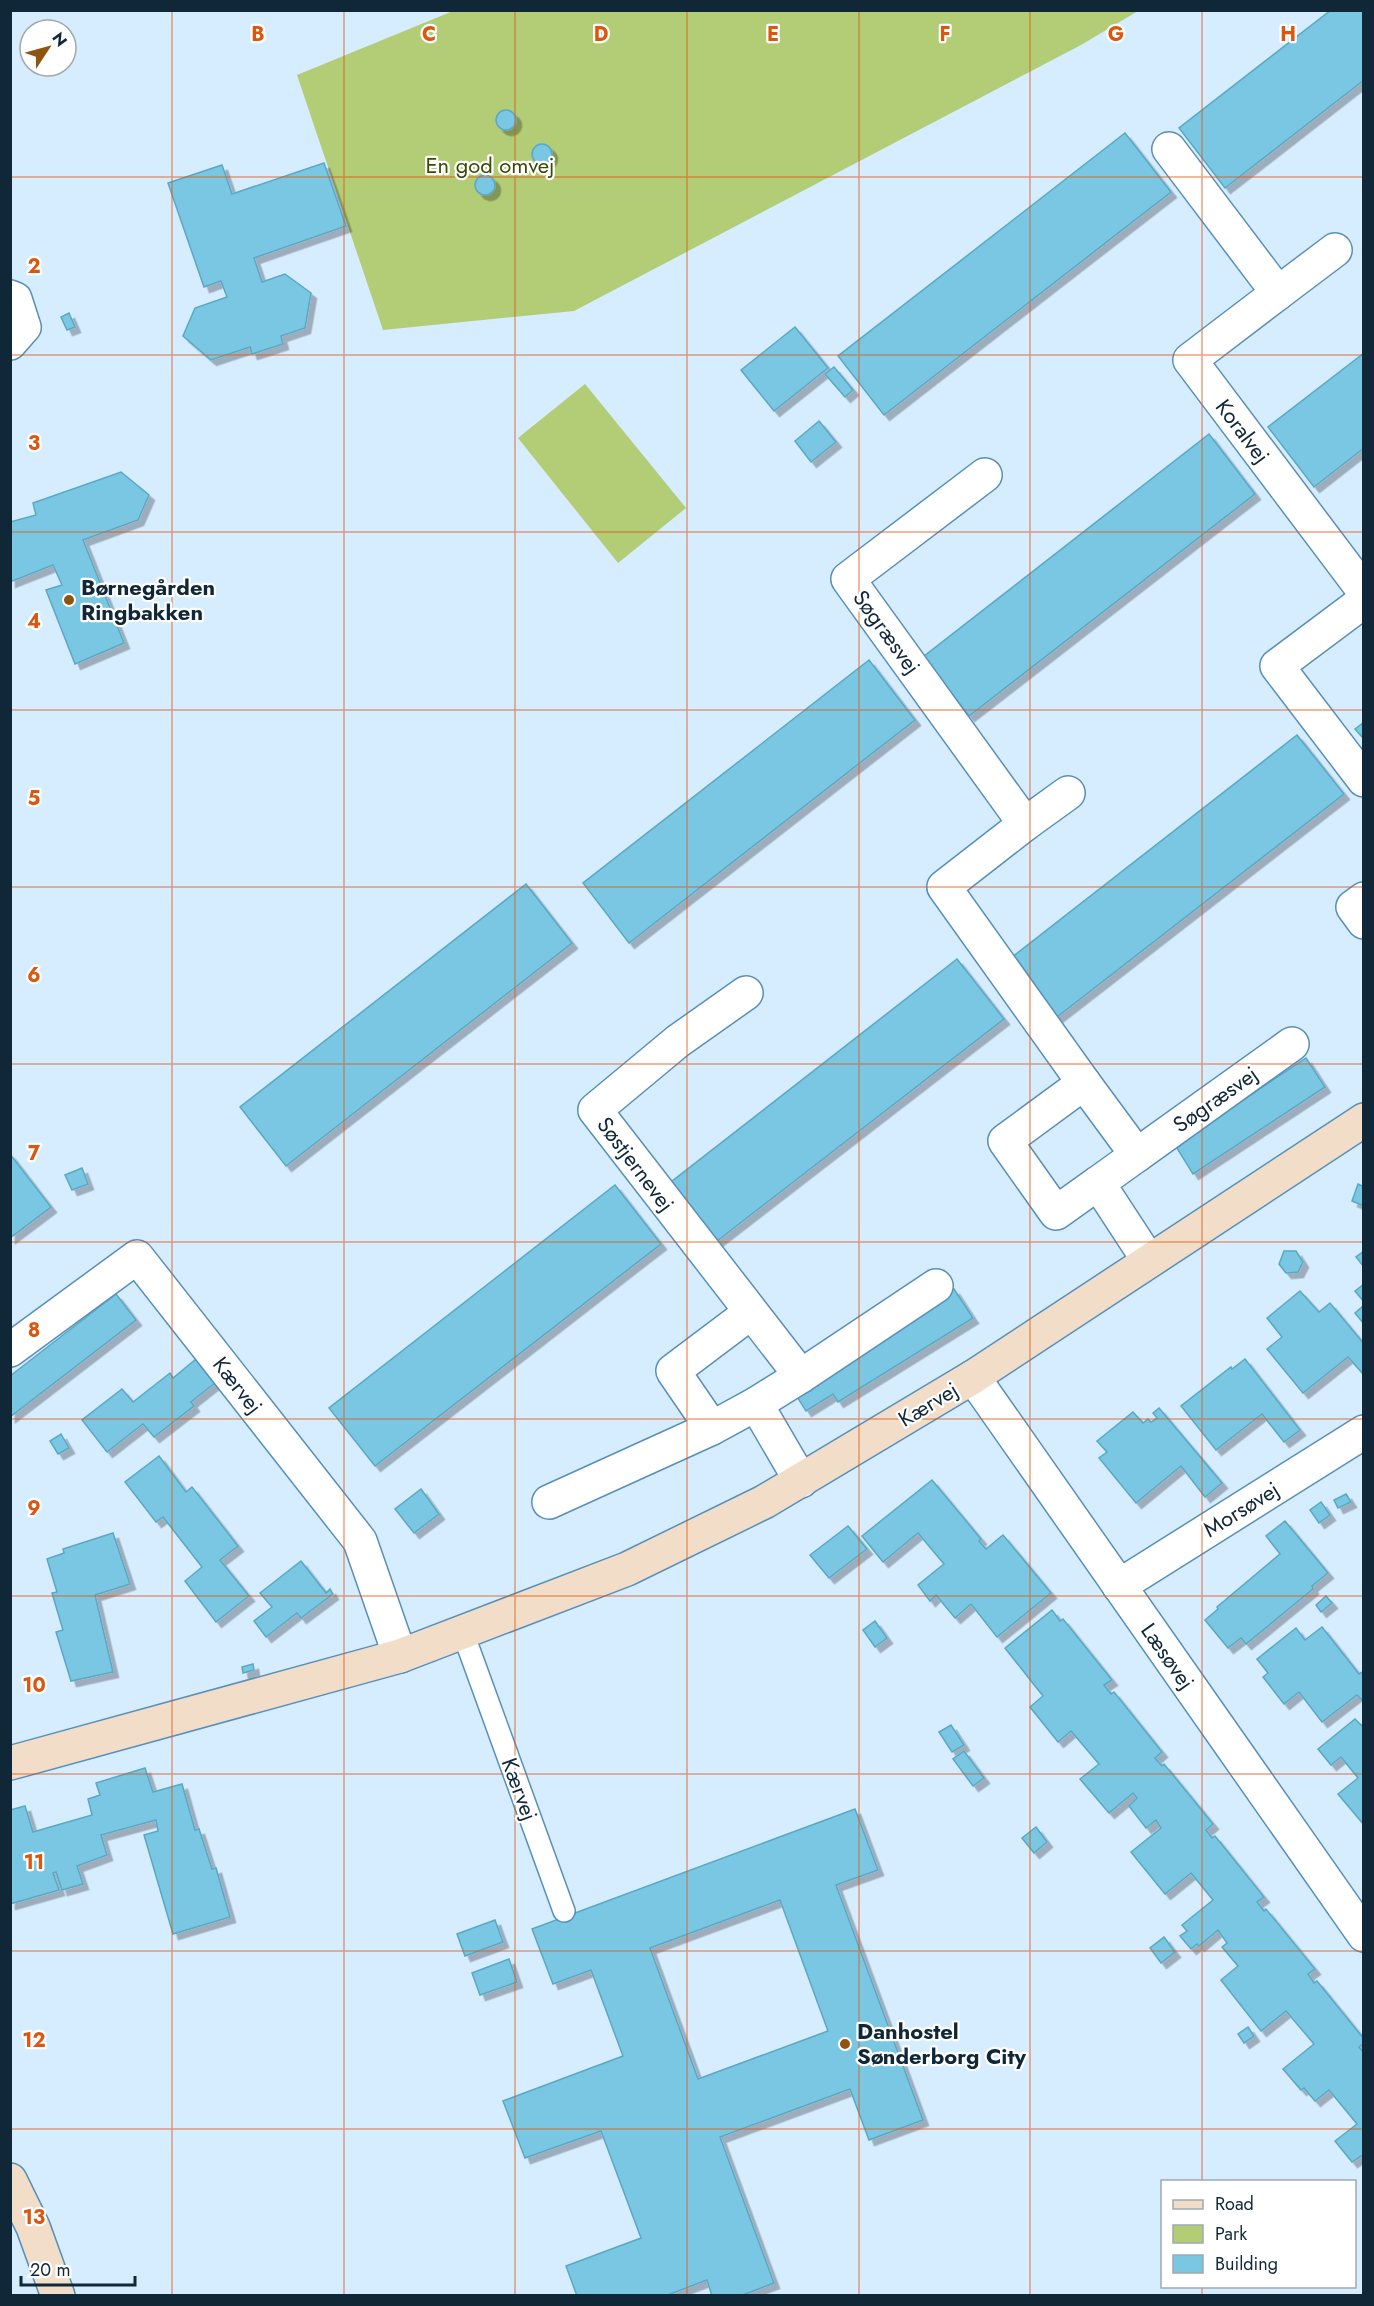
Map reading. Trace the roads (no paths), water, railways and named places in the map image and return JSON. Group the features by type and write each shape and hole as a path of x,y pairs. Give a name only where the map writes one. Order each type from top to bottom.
{"street":[{"path":"1169,149 1278,293"},
{"name":"Koralvej","path":"1335,250 1190,360 1364,591"},
{"path":"10,297 15,299 24,327 10,343"},
{"name":"Søgræsvej","path":"985,475 848,579 1025,825"},
{"path":"1364,601 1277,666 1364,780"},
{"path":"1068,794 944,887 1137,1155"},
{"path":"1364,899 1353,908 1364,922"},
{"name":"Søstjernevej","path":"746,993 678,1041 595,1110 801,1376"},
{"name":"Søgræsvej","path":"1084,1083 1005,1141 1056,1213 1292,1044"},
{"name":"Kærvej","path":"10,1762 400,1656 627,1569 764,1502 973,1377 1364,1120"},
{"path":"1098,1183 1149,1261"},
{"name":"Kærvej","path":"10,1350 137,1257 360,1541 400,1656"},
{"path":"549,1502 712,1428 756,1404 936,1286"},
{"path":"712,1428 673,1371 750,1313"},
{"name":"Læsøvej","path":"973,1377 1364,1935"},
{"path":"756,1404 801,1481"},
{"name":"Morsøvej","path":"1119,1586 1364,1432"},
{"path":"10,2180 33,2227 58,2295"}],"lane":[{"name":"Kærvej","path":"463,1633 564,1911"}],"place":[{"name":"Børnegården Ringbakken","path":"69,600"},
{"name":"Danhostel Sønderborg City","path":"845,2044"}],"park label":[{"name":"En god omvej","path":"490,165"}]}
